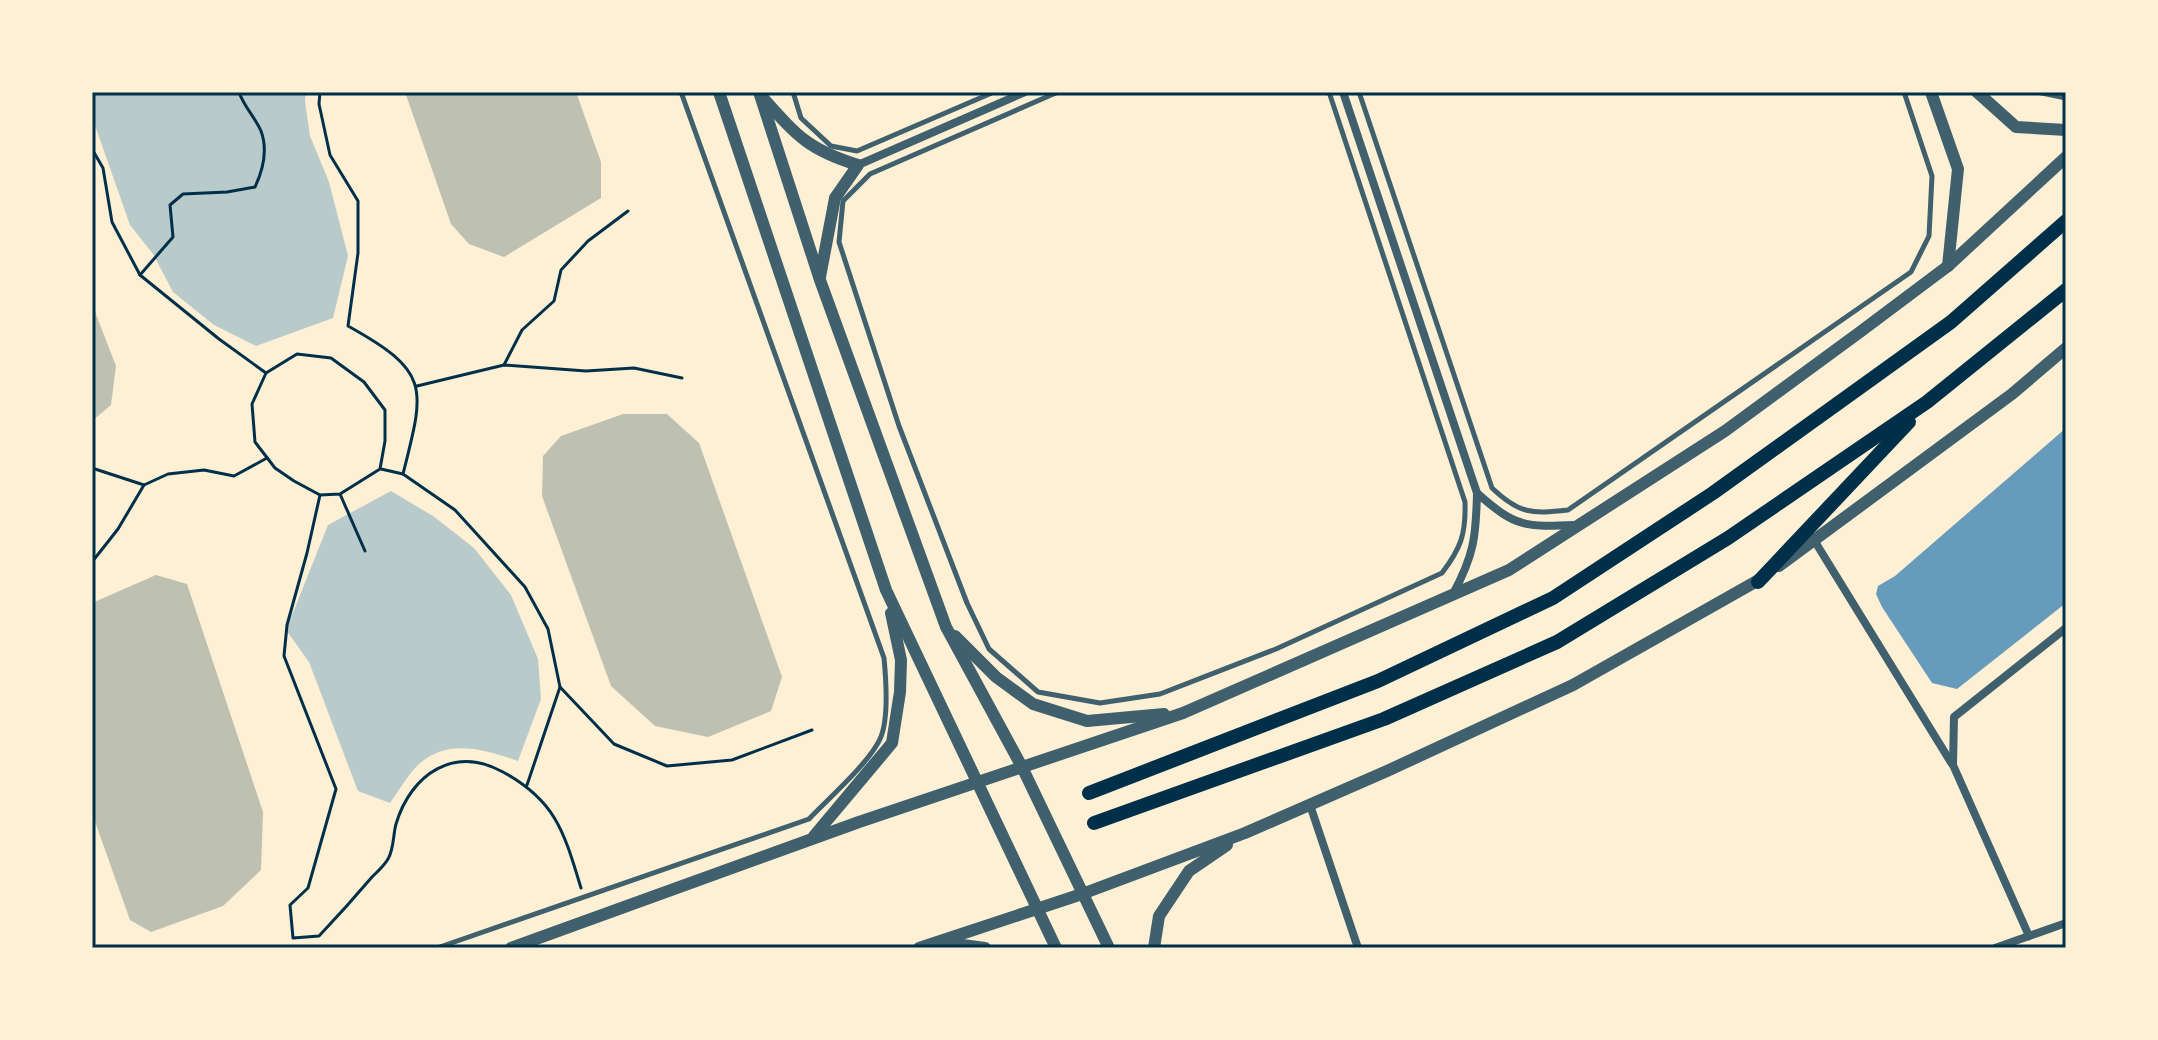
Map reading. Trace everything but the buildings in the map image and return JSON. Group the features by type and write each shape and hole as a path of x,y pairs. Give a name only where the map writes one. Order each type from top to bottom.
{"main road":[{"path":"1089,793 1378,681 1553,598 1713,493 1951,322 2066,221"},
{"path":"1094,823 1384,719 1557,642 1728,538 1927,402 2066,290"},
{"path":"1758,582 1927,402"}],"street":[{"path":"719,92 886,590 901,660 900,692 892,743 812,839"},
{"path":"820,280 835,198 858,165 1025,92"},
{"path":"1343,92 1477,493 1476,529 1469,564 1453,594"},
{"path":"1931,92 1958,169 1948,266"},
{"path":"1977,92 2016,127 2066,130"},
{"path":"760,94 796,135 825,155 858,165"},
{"path":"760,94 820,280 946,627 1022,767 1109,948"},
{"path":"511,948 812,839 1183,713 1509,570 1725,431 1948,266 2066,157"},
{"path":"919,948 1082,894 1245,833 1573,685 1758,582 2012,394 2066,348"},
{"path":"1477,493 1504,517 1536,527 1578,525"},
{"path":"1814,540 1953,765 2029,936"},
{"path":"886,590 1056,948"},
{"path":"946,627 996,677 1033,704 1087,721 1183,713"},
{"path":"1953,765 1954,717 2066,628"},
{"path":"1310,805 1358,948"},
{"path":"1154,948 1159,916 1189,871 1245,833"},
{"path":"1995,948 2066,923"},
{"path":"937,942 985,948"}],"lane":[{"path":"437,948 809,819 850,778 880,739 887,694 884,658 681,92"},
{"path":"793,92 801,118 831,146 857,151 994,92"},
{"path":"1058,92 870,174 843,201 839,242 899,426 967,603 989,649 1038,692 1100,703 1160,694 1276,649 1442,573 1456,555 1461,542 1465,529 1465,502 1329,92"},
{"path":"1359,92 1492,488 1510,505 1539,513 1568,510 1911,272 1929,236 1932,176 1904,92"},
{"path":"2037,92 2066,98"}],"path":[{"path":"140,275 173,237 170,205 183,194 255,187 265,165 261,132 239,92"},
{"path":"320,92 319,104 330,155 358,201 358,253 348,326 375,341 405,364 417,386 417,419 403,474"},
{"path":"92,149 103,168 112,222 140,275 266,373"},
{"path":"504,365 522,330 554,301 561,270 588,241 628,211"},
{"path":"380,469 385,441 385,410 364,382 331,358 297,354 266,373 252,404 255,442 284,474 320,495 340,494 380,469 403,474 455,510 525,587 548,629 560,687 527,785"},
{"path":"417,386 504,365 586,371 634,368 682,378"},
{"path":"92,562 118,529 144,485 168,474 204,470 234,476 267,458"},
{"path":"92,468 144,485"},
{"path":"340,494 365,551"},
{"path":"320,495 287,625 284,656 336,789 308,888 290,905 293,938 319,936 389,858 396,823 409,795 427,774 446,764 470,760 494,767 527,785 545,803 562,829 584,897"},
{"path":"560,687 614,744 667,766 732,760 812,730"}],"shaded area":[{"path":"92,92 306,92 310,136 329,182 348,256 333,318 256,346 214,325 173,292 153,254 130,225 92,117"},
{"path":"391,491 433,516 474,548 511,595 538,659 541,699 518,761 465,748 439,752 416,767 390,803 358,791 309,662 286,630 328,525"}],"water":[{"path":"2066,428 2066,603 1957,689 1932,683 1882,607 1876,594 1878,586 1895,576"}]}
